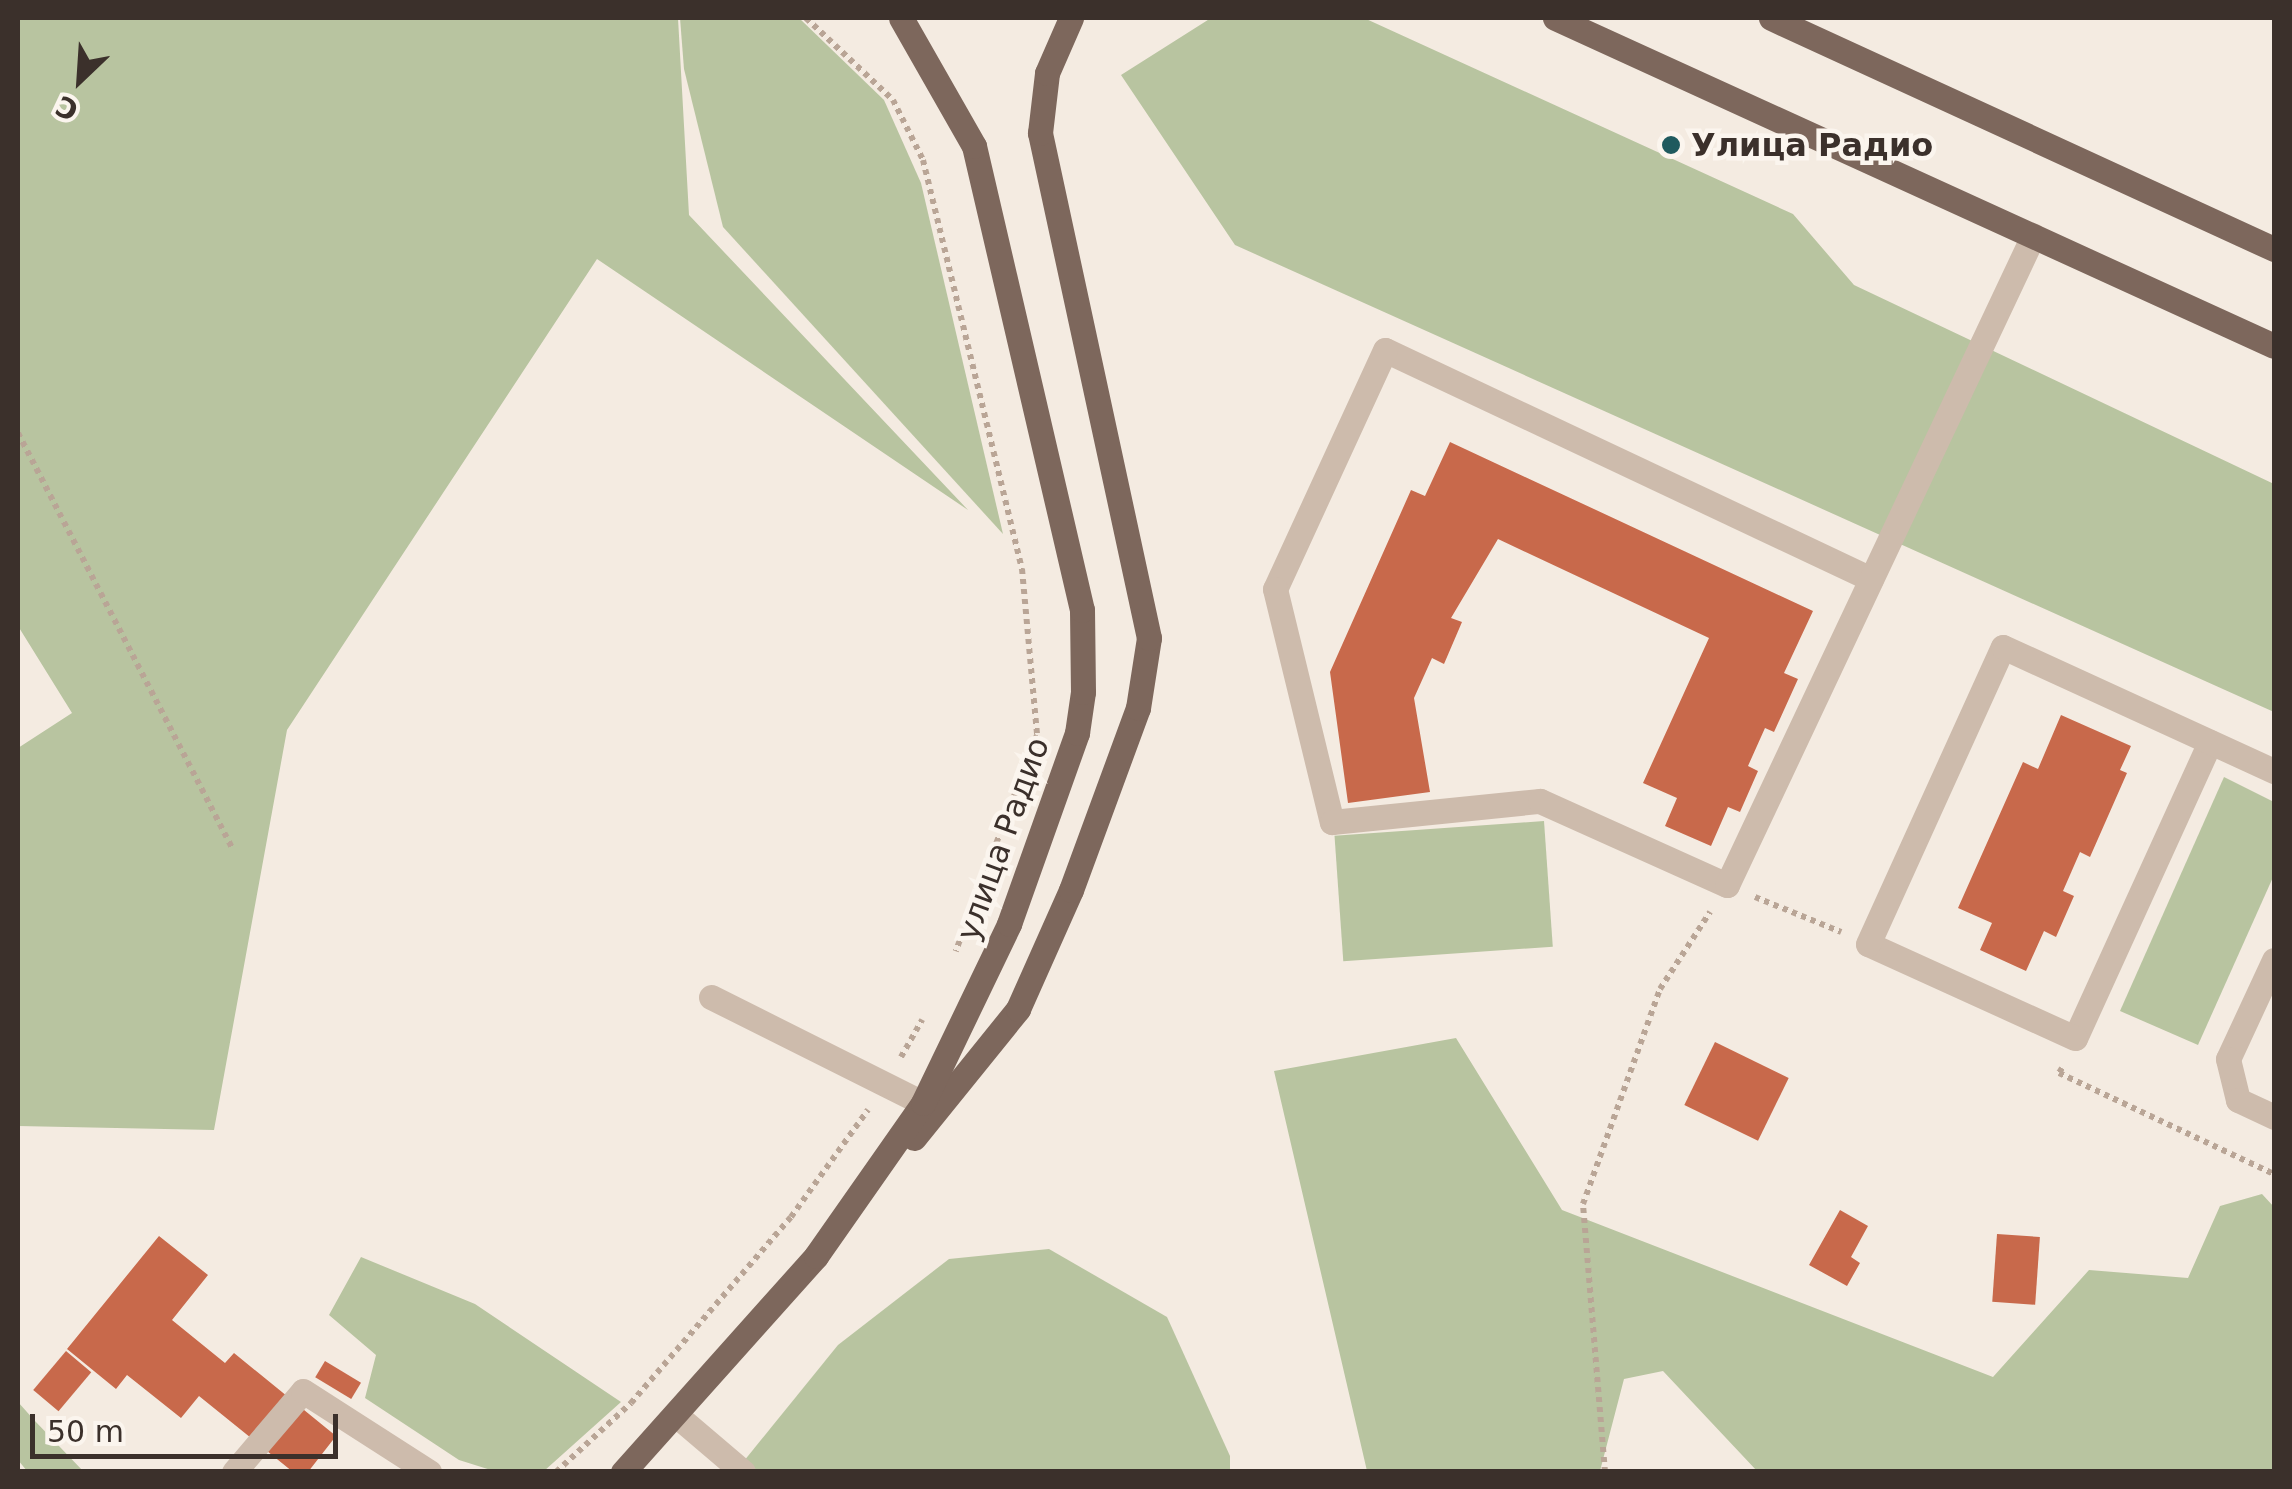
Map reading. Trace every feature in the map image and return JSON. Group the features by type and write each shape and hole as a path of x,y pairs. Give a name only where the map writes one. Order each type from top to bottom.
{"main road":[{"name":"улица Радио","path":"624,1472 873,1182 923,1102 1010,924 1064,780 1084,692 1085,651 1070,557 974,146 901,18"},
{"path":"873,1182 952,1098 1018,1009 1071,890 1138,708 1149,638 1040,132 1047,73 1071,18"},
{"path":"1555,18 2274,346"},
{"path":"1771,18 2274,249"}],"street":[{"path":"1871,579 1384,350 1274,589 1332,822 1540,801 1727,885 2033,236"},
{"path":"2210,742 2075,1038 1868,944 2003,647 2274,771"},
{"path":"2274,960 2228,1059 2238,1100 2274,1117"},
{"path":"710,997 884,1088 923,1102"},
{"path":"234,1472 303,1390 429,1472"},
{"path":"676,1416 744,1472"}],"path":[{"path":"806,18 892,100 922,160 1022,569 1036,735 952,960"},
{"path":"18,433 233,850"},
{"path":"1605,1472 1582,1204 1660,989 1727,885 1868,944"},
{"path":"556,1472 631,1403 766,1246 884,1088 926,1013"},
{"path":"2075,1038 2059,1073 2274,1174"}],"green space":[{"path":"18,18 678,18 689,215 968,510 597,259 287,730 214,1130 18,1126 18,748 72,713 18,626"},
{"path":"680,18 799,18 884,100 921,183 1003,534 723,227 684,69"},
{"path":"1211,18 1364,18 1793,214 1854,285 2274,484 2274,712 1235,245 1121,75"},
{"path":"2224,777 2274,802 2274,875 2198,1045 2120,1011"},
{"path":"1544,821 1553,947 1343,961 1335,836"},
{"path":"1456,1038 1562,1210 1993,1377 2089,1270 2188,1278 2220,1206 2262,1194 2274,1207 2274,1471 1757,1471 1663,1371 1624,1379 1600,1471 1367,1471 1274,1071"},
{"path":"1049,1249 1167,1317 1230,1456 1230,1472 735,1472 838,1345 949,1259"},
{"path":"361,1257 475,1304 621,1402 544,1471 494,1471 459,1460 365,1398 376,1355 329,1315"},
{"path":"18,1402 83,1471 27,1471 18,1460"}],"building":[{"path":"1450,442 1813,611 1784,673 1798,679 1774,732 1765,728 1748,766 1758,771 1740,812 1728,807 1711,846 1665,826 1677,798 1643,783 1709,638 1498,539 1451,618 1462,622 1444,664 1432,658 1414,698 1430,792 1348,803 1330,672 1411,490 1425,496"},
{"path":"2061,715 2131,746 2120,770 2127,773 2090,857 2080,852 2063,891 2074,896 2056,937 2044,931 2026,971 1980,950 1992,923 1958,908 2023,762 2038,769"},
{"path":"1715,1042 1789,1078 1758,1141 1684,1105"},
{"path":"1840,1210 1868,1226 1851,1257 1860,1263 1847,1286 1809,1265"},
{"path":"1997,1234 2040,1237 2035,1305 1992,1302"},
{"path":"159,1236 208,1275 172,1320 225,1363 234,1353 336,1436 308,1472 293,1472 199,1396 181,1418 127,1375 116,1389 67,1349"},
{"path":"66,1351 91,1372 58,1411 33,1390"},
{"path":"325,1361 361,1383 351,1399 315,1377"}],"place":[{"name":"Улица Радио","path":"1671,145"}]}
